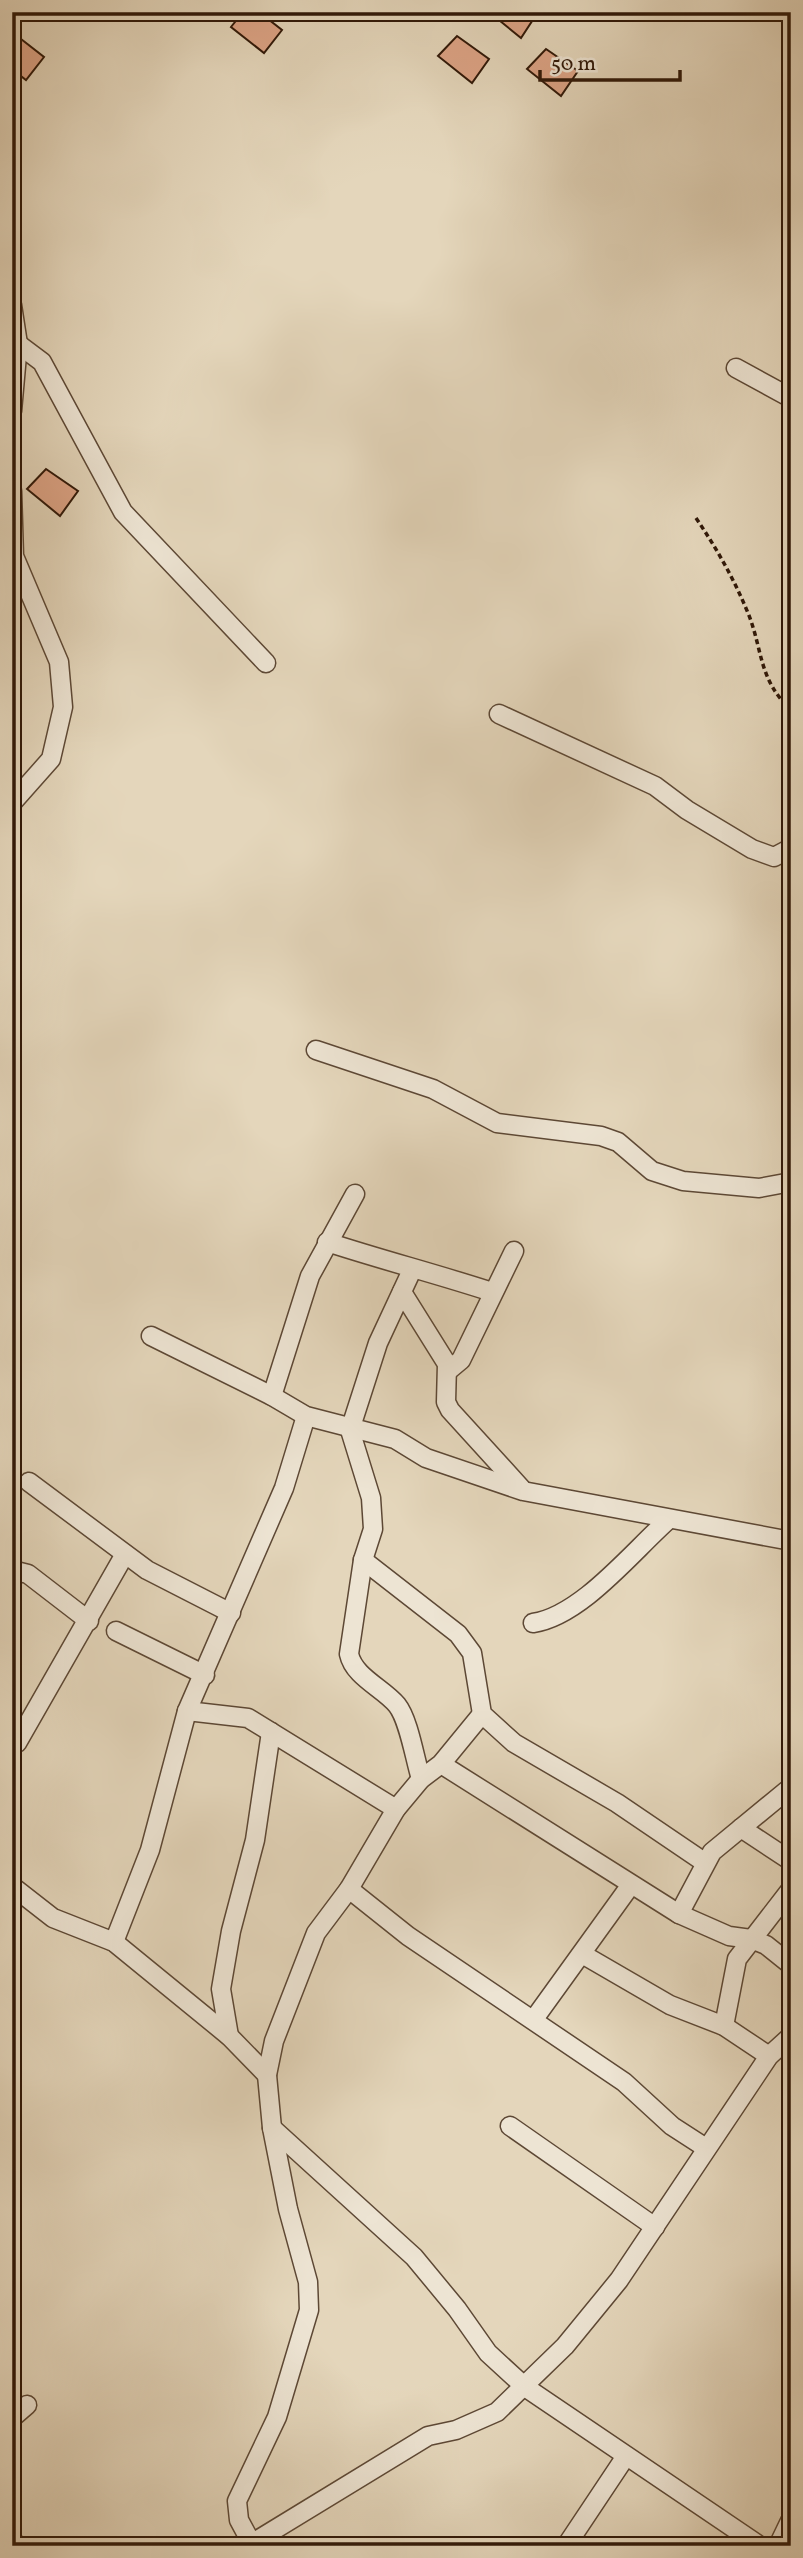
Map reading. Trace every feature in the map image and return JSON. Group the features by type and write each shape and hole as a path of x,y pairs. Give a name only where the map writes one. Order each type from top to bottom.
{"street":[{"path":"12,304 19,344 12,411"},
{"path":"19,344 42,362 123,512 266,663"},
{"path":"736,368 791,398"},
{"path":"12,491 14,556 59,662 63,707 51,758 12,803"},
{"path":"499,714 654,786 687,810 752,849 774,857 791,848"},
{"path":"316,1050 433,1088 497,1123 610,1139 618,1142 653,1171 683,1181 758,1188 791,1182"},
{"path":"272,1396 310,1276 355,1194"},
{"path":"327,1242 412,1270 433,1273 492,1292"},
{"path":"449,1370 461,1360 514,1251"},
{"path":"412,1270 378,1343 351,1430 371,1498 373,1529 363,1560 350,1630 351,1664 399,1707 421,1779"},
{"path":"402,1292 425,1325 449,1370 446,1402 450,1410 523,1491"},
{"path":"151,1336 272,1396 306,1416 351,1430 396,1439 426,1458 523,1491 791,1541"},
{"path":"114,1942 150,1850 187,1711 205,1675 284,1488 306,1416"},
{"path":"29,1482 125,1554 190,1594 231,1613"},
{"path":"533,1623 548,1621 572,1607 668,1520"},
{"path":"17,1743 125,1554"},
{"path":"363,1560 458,1634 472,1653 482,1714 514,1743 617,1803 704,1863"},
{"path":"12,1570 27,1574 89,1621"},
{"path":"116,1631 205,1675"},
{"path":"187,1711 248,1718 396,1809"},
{"path":"482,1714 441,1764 421,1779 396,1809 349,1889 316,1933 274,2041 267,2075 272,2128 288,2208 308,2282 309,2310 277,2417 237,2501 239,2520 252,2545 428,2436 456,2430 497,2412 525,2387 586,2323 655,2227 769,2056 791,2036"},
{"path":"229,2036 221,1989 231,1931 255,1840 271,1732"},
{"path":"441,1764 630,1886 679,1914 729,1936 751,1939 766,1945 791,1965"},
{"path":"679,1914 712,1852 791,1787"},
{"path":"741,1828 791,1861"},
{"path":"12,1886 53,1918 114,1942 229,2036 267,2075"},
{"path":"534,2019 630,1886"},
{"path":"349,1889 408,1936 624,2082 672,2126 706,2148"},
{"path":"724,2026 737,1959 791,1889"},
{"path":"582,1954 670,2006 724,2026 769,2056"},
{"path":"510,2126 655,2227"},
{"path":"272,2128 414,2257 488,2353 525,2387 761,2546"},
{"path":"12,2418 27,2404"},
{"path":"566,2546 626,2456"},
{"path":"778,2546 791,2519"},
{"path":"12,2539 17,2546"}],"path":[{"path":"696,518 724,560 739,594 769,684 791,710"}],"building":[{"path":"243,12 259,12 282,30 264,53 231,27"},
{"path":"489,12 538,12 521,38"},
{"path":"12,32 44,57 26,80 12,69"},
{"path":"457,36 489,59 472,83 438,56"},
{"path":"546,49 578,71 561,96 527,69"},
{"path":"46,469 78,491 60,516 27,489"}]}
